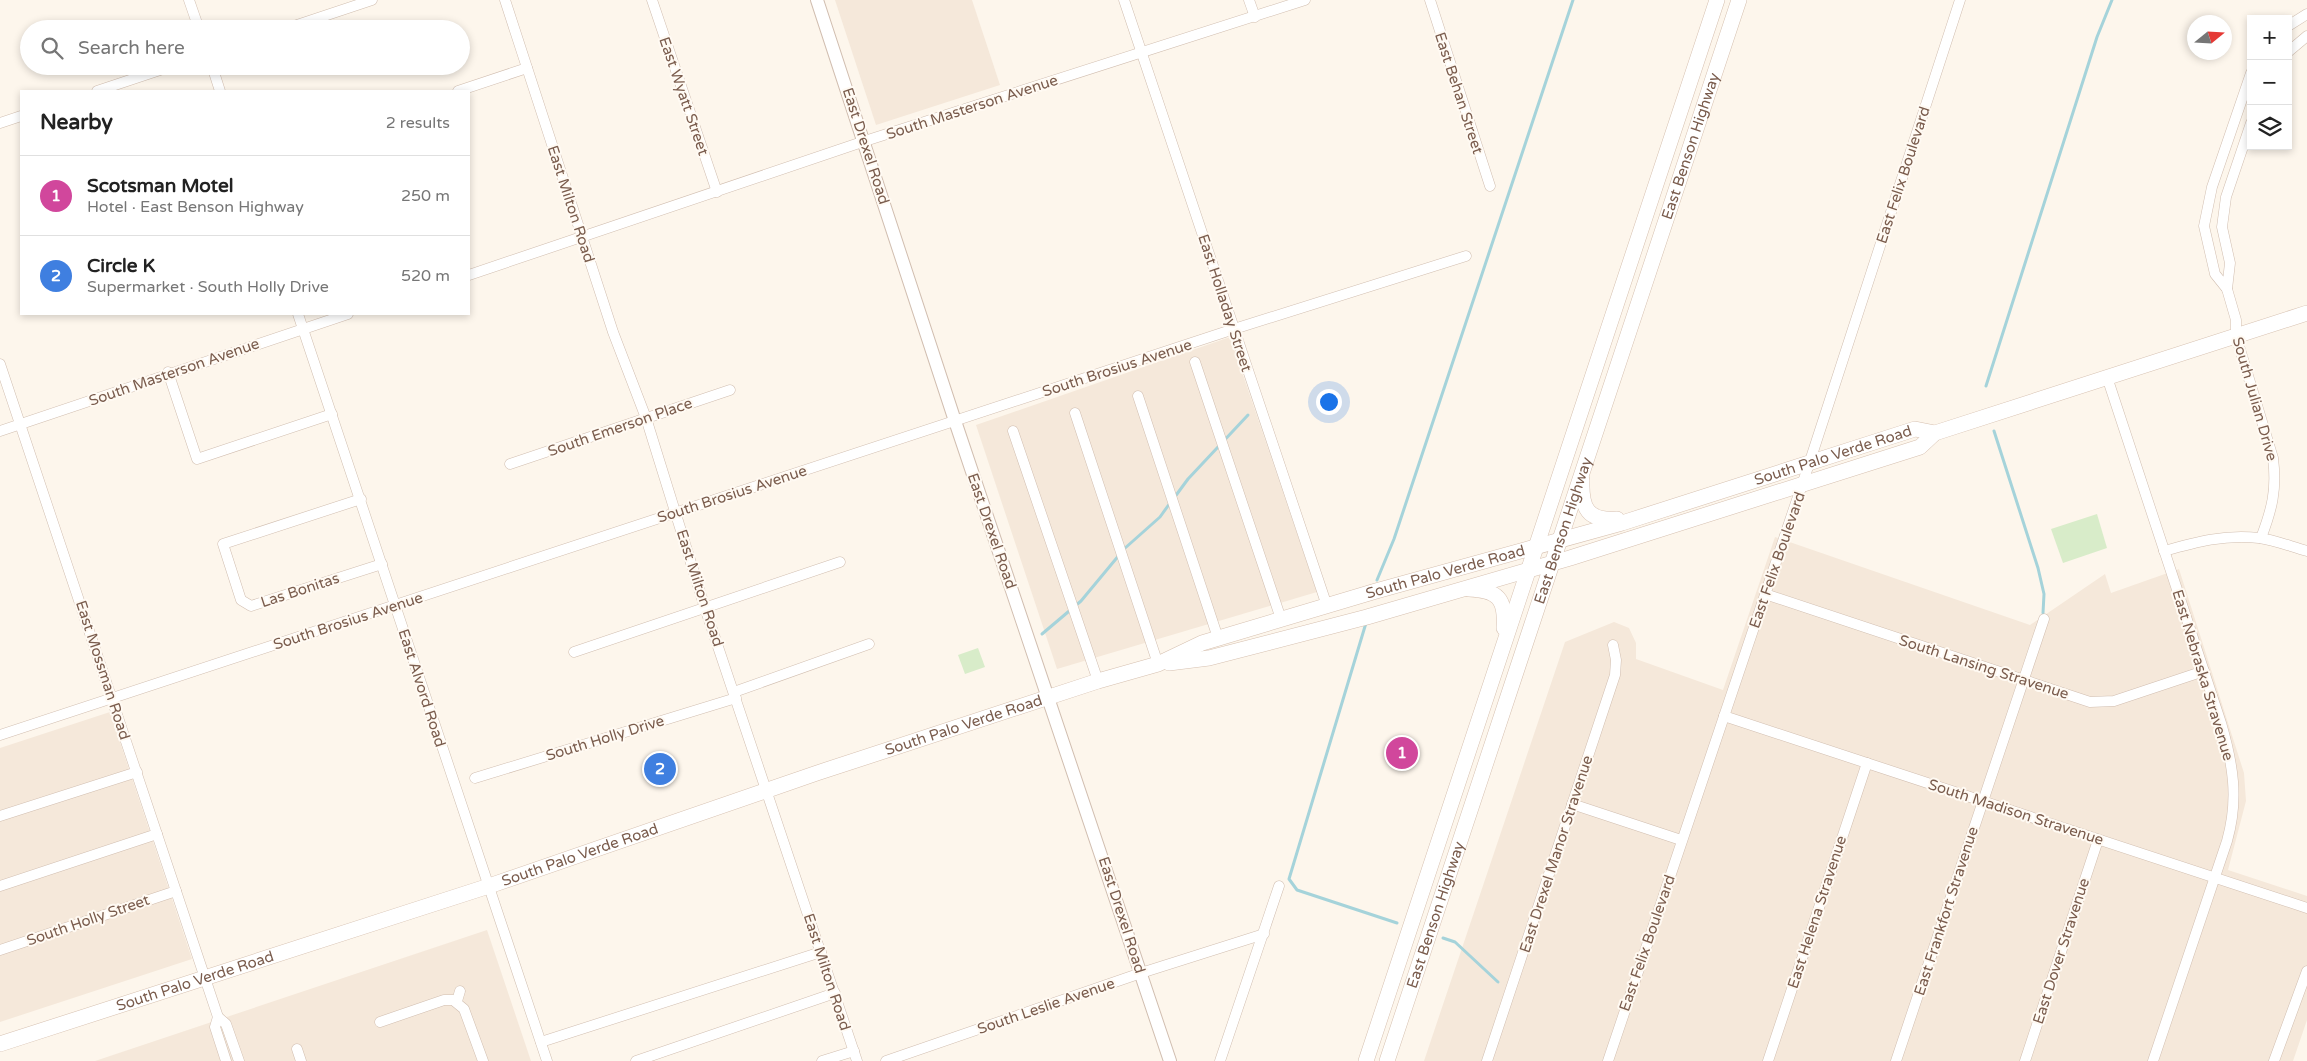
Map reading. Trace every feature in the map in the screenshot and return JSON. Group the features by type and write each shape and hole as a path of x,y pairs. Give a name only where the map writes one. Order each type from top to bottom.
{"main road":[{"name":"East Benson Highway","path":"1366,1061 1717,0"},
{"name":"East Benson Highway","path":"1387,1061 1739,0"},
{"path":"1650,200 1670,204"},
{"name":"South Palo Verde Road","path":"1158,664 1209,658 1367,617 1552,562 1920,447 1935,433 2307,313"},
{"name":"South Palo Verde Road","path":"0,1044 489,886 766,790 1049,697 1158,664 1218,638 1535,547 1559,542 1915,429 1935,433"},
{"path":"1583,468 1582,492 1588,512 1600,520 1636,518"},
{"path":"1462,588 1482,589 1496,595 1503,603 1505,613 1500,656"}],"street":[{"path":"189,0 196,20"},
{"path":"312,20 372,0"},
{"name":"East Milton Road","path":"505,0 613,332 646,418 705,608 855,1056"},
{"name":"East Wyatt Street","path":"652,0 717,192"},
{"name":"East Drexel Road","path":"817,0 865,141 955,422 1170,1061"},
{"name":"East Holladay Street","path":"1124,0 1327,606"},
{"path":"1249,0 1255,16"},
{"name":"South Masterson Avenue","path":"470,275 865,141 1305,0"},
{"name":"East Behan Street","path":"1430,0 1490,186"},
{"name":"East Felix Boulevard","path":"1608,1061 1809,464 1960,0"},
{"path":"2292,23 2307,14"},
{"path":"2292,49 2307,36"},
{"path":"461,90 527,68"},
{"path":"100,90 145,75"},
{"path":"215,75 220,90"},
{"name":"South Julian Drive","path":"2228,289 2215,274 2204,226 2217,171 2247,85"},
{"path":"0,123 20,116"},
{"name":"South Julian Drive","path":"2247,135 2226,197 2222,226 2230,263 2228,289 2236,319 2236,336 2273,458 2276,479 2272,506 2261,538"},
{"path":"2217,171 2235,170"},
{"name":"South Brosius Avenue","path":"0,735 1234,329 1466,256"},
{"name":"East Alvord Road","path":"298,315 547,1061"},
{"name":"South Masterson Avenue","path":"0,431 168,372 345,315"},
{"path":"1195,362 1281,619"},
{"name":"East Mossman Road","path":"0,364 218,1017"},
{"path":"168,372 198,459 332,414"},
{"name":"East Nebraska Stravenue","path":"2107,377 2226,740 2235,792 2230,829 2153,1061"},
{"name":"South Emerson Place","path":"510,464 730,390"},
{"path":"1138,396 1218,638"},
{"path":"1074,413 1158,664"},
{"path":"1013,432 1098,681"},
{"name":"Las Bonitas","path":"360,499 223,544 241,600 251,606 382,564"},
{"path":"2164,551 2210,538 2261,538 2307,551"},
{"path":"574,652 840,562"},
{"name":"South Lansing Stravenue","path":"1765,594 2090,702 2114,701 2204,671"},
{"name":"East Frankfort Stravenue","path":"1896,1061 2044,619"},
{"name":"South Holly Drive","path":"475,778 735,695 869,644"},
{"name":"East Drexel Manor Stravenue","path":"1487,1061 1615,675 1614,645"},
{"name":"South Madison Stravenue","path":"1724,716 2307,908"},
{"name":"East Helena Stravenue","path":"1768,1061 1867,763"},
{"path":"0,816 137,772"},
{"path":"1572,804 1682,840"},
{"path":"0,886 157,834"},
{"name":"East Dover Stravenue","path":"2025,1061 2098,840"},
{"path":"1220,1061 1279,886"},
{"name":"South Holly Street","path":"0,950 176,890"},
{"name":"South Leslie Avenue","path":"886,1061 1141,973 1264,934"},
{"path":"541,1042 821,952"},
{"path":"2274,1061 2307,971"},
{"path":"636,1061 834,993"},
{"path":"380,1022 458,996 483,1061"},
{"path":"226,1061 215,1027 218,1017 226,1024 239,1061"},
{"path":"297,1049 301,1061"},
{"path":"822,1061 855,1056"}],"shaded area":[{"path":"835,0 972,0 1000,85 876,125"},
{"path":"1230,337 1317,592 1057,669 976,425"},
{"path":"1775,537 2030,625 2105,574 2111,593 2179,569 2244,773 2246,801 2228,870 2307,896 2307,1020 2293,1061 1424,1061 1565,642 1614,622 1629,628 1636,643 1636,659 1723,690"},
{"path":"110,712 192,959 0,1022 0,748"},
{"path":"487,930 531,1061 95,1061"}],"green space":[{"path":"2097,514 2107,548 2063,563 2051,529"},
{"path":"978,648 985,667 965,674 958,655"}],"waterway":[{"path":"1377,580 1394,539 1573,0"},
{"path":"1986,386 2097,37 2112,0"},
{"path":"1174,498 1188,479 1248,415"},
{"path":"1994,431 2038,568 2044,594 2043,613"},
{"path":"1124,549 1160,517 1170,503"},
{"path":"1042,634 1081,601 1120,554"},
{"path":"1366,623 1289,879 1297,890 1397,923"},
{"path":"1443,938 1455,942 1498,982"}],"place":[{"name":"Scotsman Motel","path":"1402,753"},
{"name":"Circle K","path":"660,769"}]}
